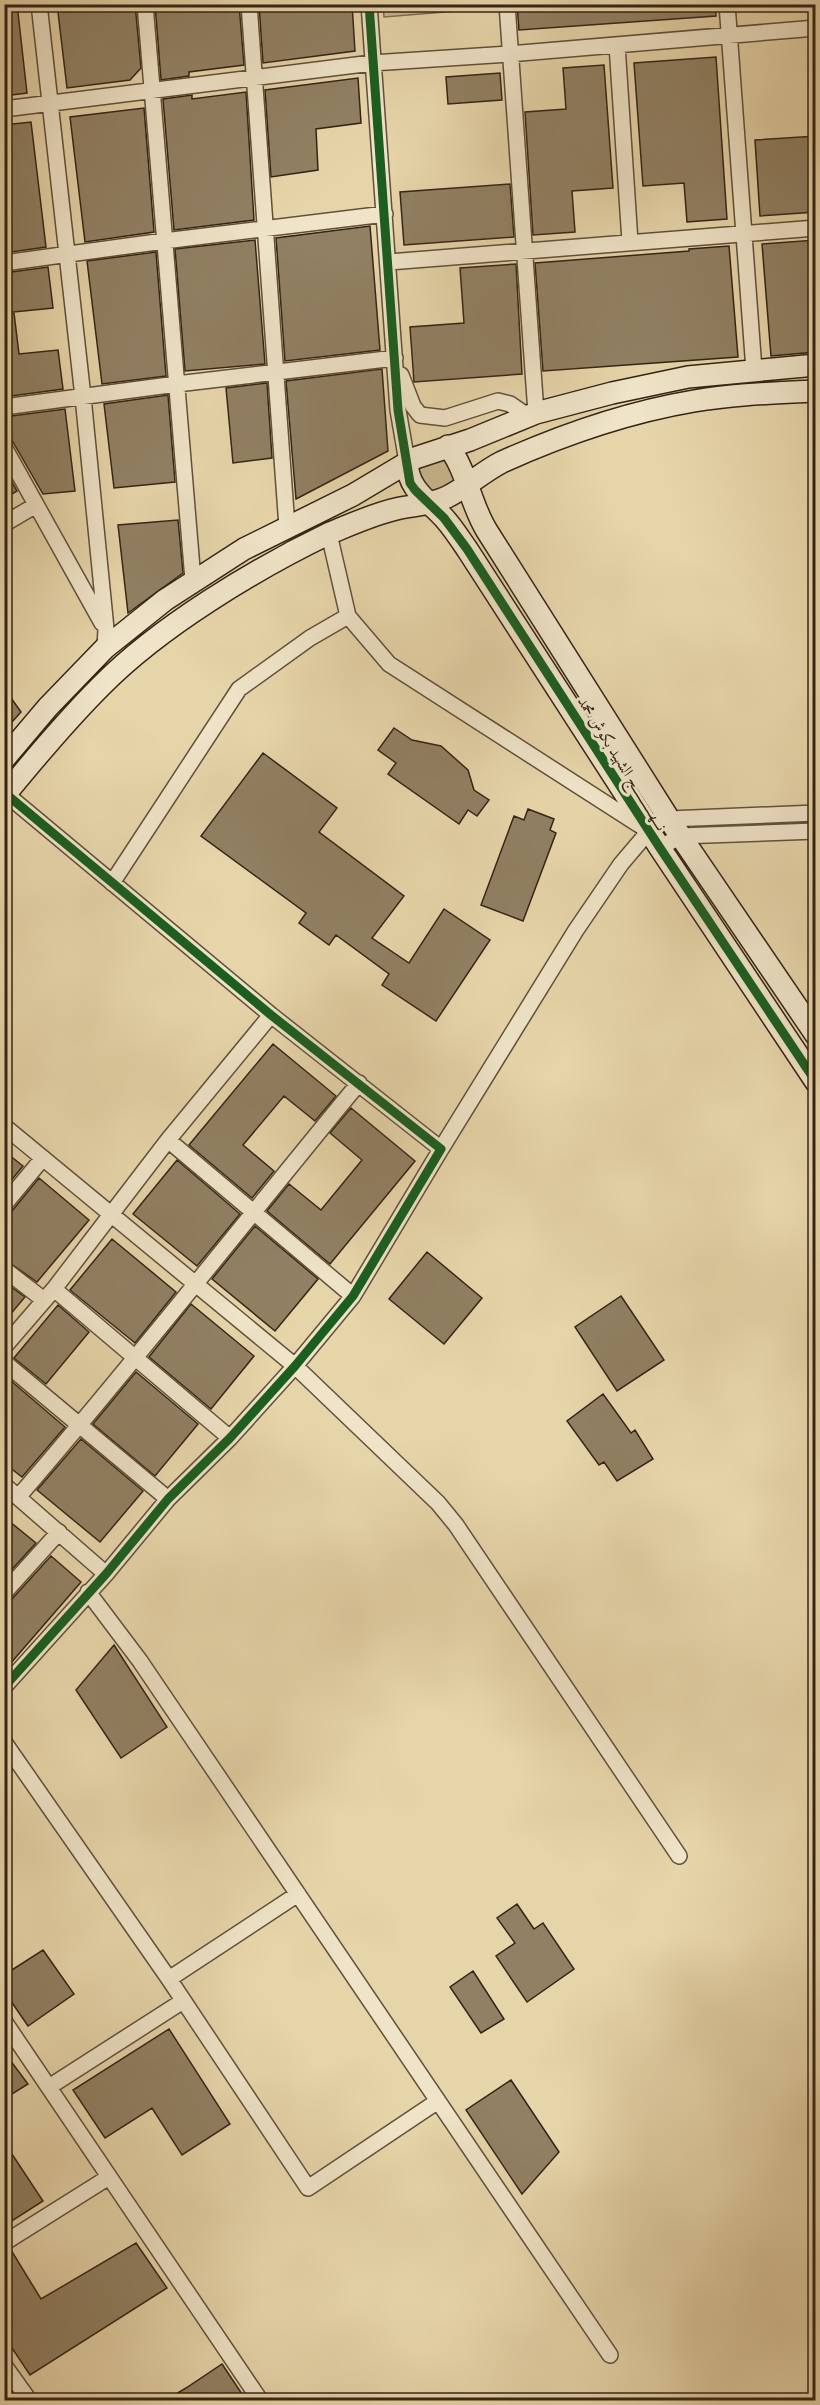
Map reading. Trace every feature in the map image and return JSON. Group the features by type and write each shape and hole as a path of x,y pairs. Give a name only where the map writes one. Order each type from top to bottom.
{"main road":[{"path":"4,759 106,639 193,580 287,527 353,495 407,462 533,415 612,393 688,377 816,365"},
{"path":"5,795 101,686 141,650 202,606 329,534 373,516 447,497 502,462 552,441 621,419 693,401 762,393 816,391"},
{"name":"نـــهـــــــــــج الشهيد بكوش محمد","path":"448,447 460,464 478,516 675,827 816,1035"},
{"name":"نـــهـــــــــــج الشهيد بكوش محمد","path":"407,462 410,483 444,518 467,549 654,840 816,1082"}],"street":[{"path":"39,4 68,254 106,639"},
{"path":"145,4 193,580"},
{"path":"249,4 287,527"},
{"path":"369,4 398,411 407,462"},
{"path":"395,358 413,406 420,415 445,418 498,401 533,415 507,4"},
{"path":"727,4 753,370"},
{"path":"4,110 372,63 816,28"},
{"path":"617,45 630,242"},
{"path":"4,263 385,214"},
{"path":"389,262 816,228"},
{"path":"4,407 395,358"},
{"path":"4,447 106,639"},
{"path":"4,524 36,504"},
{"path":"329,534 348,616 389,664 654,840"},
{"path":"112,883 239,689 310,638 348,616"},
{"path":"5,795 271,1015 441,1149"},
{"path":"4,1687 106,1574 168,1499 230,1438 295,1366 353,1296 576,930 621,864 675,827 816,813"},
{"path":"675,827 816,831"},
{"path":"4,1347 49,1294 168,1140 271,1015"},
{"path":"19,1496 196,1286 252,1212 359,1083"},
{"path":"4,1126 295,1366 438,1503 456,1525 679,1856"},
{"path":"168,1140 353,1296"},
{"path":"4,1205 44,1158"},
{"path":"4,1269 49,1294 135,1356 230,1438"},
{"path":"4,1362 168,1499"},
{"path":"4,1485 106,1574"},
{"path":"4,1593 58,1532"},
{"path":"88,1592 140,1661 610,2355"},
{"path":"4,1742 169,1979 308,2188 438,2100"},
{"path":"169,1979 298,1894"},
{"path":"49,2087 183,2001"},
{"path":"4,2021 260,2400"},
{"path":"4,2243 109,2177"},
{"path":"4,2365 29,2400"}],"shaded area":[{"path":"495,4 495,8 384,17 383,5"},
{"path":"442,457 456,472 454,485 431,496 416,472 418,466"}],"building":[{"path":"4,4 17,4 27,93 4,96"},
{"path":"57,4 135,4 141,68 130,80 67,88"},
{"path":"155,4 239,4 244,65 189,72 189,76 161,80"},
{"path":"259,4 352,4 355,51 263,63"},
{"path":"517,4 715,4 716,16 519,30"},
{"path":"716,57 727,219 687,222 684,183 643,186 634,63"},
{"path":"604,65 613,188 572,191 575,232 533,235 525,112 566,109 563,68"},
{"path":"500,73 502,100 448,104 446,77"},
{"path":"358,78 361,123 316,129 318,170 271,177 265,90"},
{"path":"246,92 254,220 174,230 163,99 192,95 192,99"},
{"path":"144,108 154,232 85,242 70,117"},
{"path":"31,122 46,247 4,253 4,125"},
{"path":"816,136 816,212 760,216 755,140"},
{"path":"510,184 514,237 404,245 400,192"},
{"path":"370,226 380,350 285,361 276,238"},
{"path":"255,240 265,364 185,371 175,249"},
{"path":"816,240 816,352 771,356 762,244"},
{"path":"729,246 738,357 543,371 535,263"},
{"path":"156,252 166,376 102,384 87,261"},
{"path":"516,264 522,374 414,382 410,327 464,323 460,268"},
{"path":"48,267 53,308 4,313 4,273"},
{"path":"4,313 14,313 19,354 58,350 63,389 4,397"},
{"path":"382,369 388,451 296,499 286,381"},
{"path":"267,383 272,458 233,463 226,388"},
{"path":"168,395 175,482 114,488 104,404"},
{"path":"65,409 75,491 43,494 13,442 4,437 4,417"},
{"path":"4,468 17,491 4,499"},
{"path":"178,520 183,573 128,613 118,525"},
{"path":"4,688 21,712 4,731"},
{"path":"394,728 412,740 441,746 468,770 474,790 489,800 477,816 468,810 459,824 388,774 396,763 378,750"},
{"path":"263,753 337,808 319,832 404,896 372,938 409,963 444,909 490,940 436,1021 382,985 389,974 336,935 329,945 299,923 306,913 201,836"},
{"path":"528,809 554,819 550,830 556,833 523,921 481,905 514,816 524,820"},
{"path":"273,1044 336,1096 315,1121 284,1096 243,1145 274,1171 252,1198 189,1145"},
{"path":"351,1108 415,1161 330,1264 267,1211 289,1184 321,1210 362,1160 330,1133"},
{"path":"4,1151 23,1166 4,1189"},
{"path":"177,1160 240,1214 197,1266 133,1214"},
{"path":"39,1178 89,1220 37,1282 4,1259 4,1214 12,1211"},
{"path":"255,1226 318,1279 275,1331 212,1279"},
{"path":"112,1239 176,1292 135,1343 70,1290"},
{"path":"427,1252 482,1298 444,1344 389,1299"},
{"path":"4,1282 25,1297 4,1322"},
{"path":"621,1296 664,1360 617,1391 575,1327"},
{"path":"191,1304 254,1356 211,1409 149,1357"},
{"path":"58,1305 89,1332 46,1384 14,1358"},
{"path":"136,1372 198,1424 155,1476 93,1424"},
{"path":"4,1375 65,1427 22,1477 4,1463"},
{"path":"603,1394 631,1433 635,1430 653,1459 617,1481 604,1462 599,1465 567,1421"},
{"path":"81,1439 143,1491 100,1542 37,1490"},
{"path":"4,1517 36,1543 4,1578"},
{"path":"51,1556 81,1582 4,1671 4,1602 11,1600"},
{"path":"114,1645 167,1727 121,1758 76,1690"},
{"path":"517,1904 534,1929 543,1923 574,1969 527,2002 496,1956 515,1943 497,1918"},
{"path":"43,1950 74,1994 28,2026 4,1991 4,1975"},
{"path":"473,1971 504,2019 481,2033 450,1987"},
{"path":"169,2029 230,2124 182,2155 152,2108 105,2138 73,2090"},
{"path":"4,2052 28,2084 4,2099"},
{"path":"511,2080 559,2152 522,2194 466,2110"},
{"path":"4,2142 43,2201 4,2226"},
{"path":"136,2243 167,2288 30,2375 4,2336 4,2253 11,2250 41,2299"},
{"path":"222,2364 246,2400 166,2400 186,2388"}],"cycle path":[{"path":"369,4 398,410 410,483 444,518 467,549 660,848 816,1082"},
{"path":"4,1687 106,1574 168,1499 230,1438 295,1366 353,1296 441,1149 271,1015 6,794"}]}
